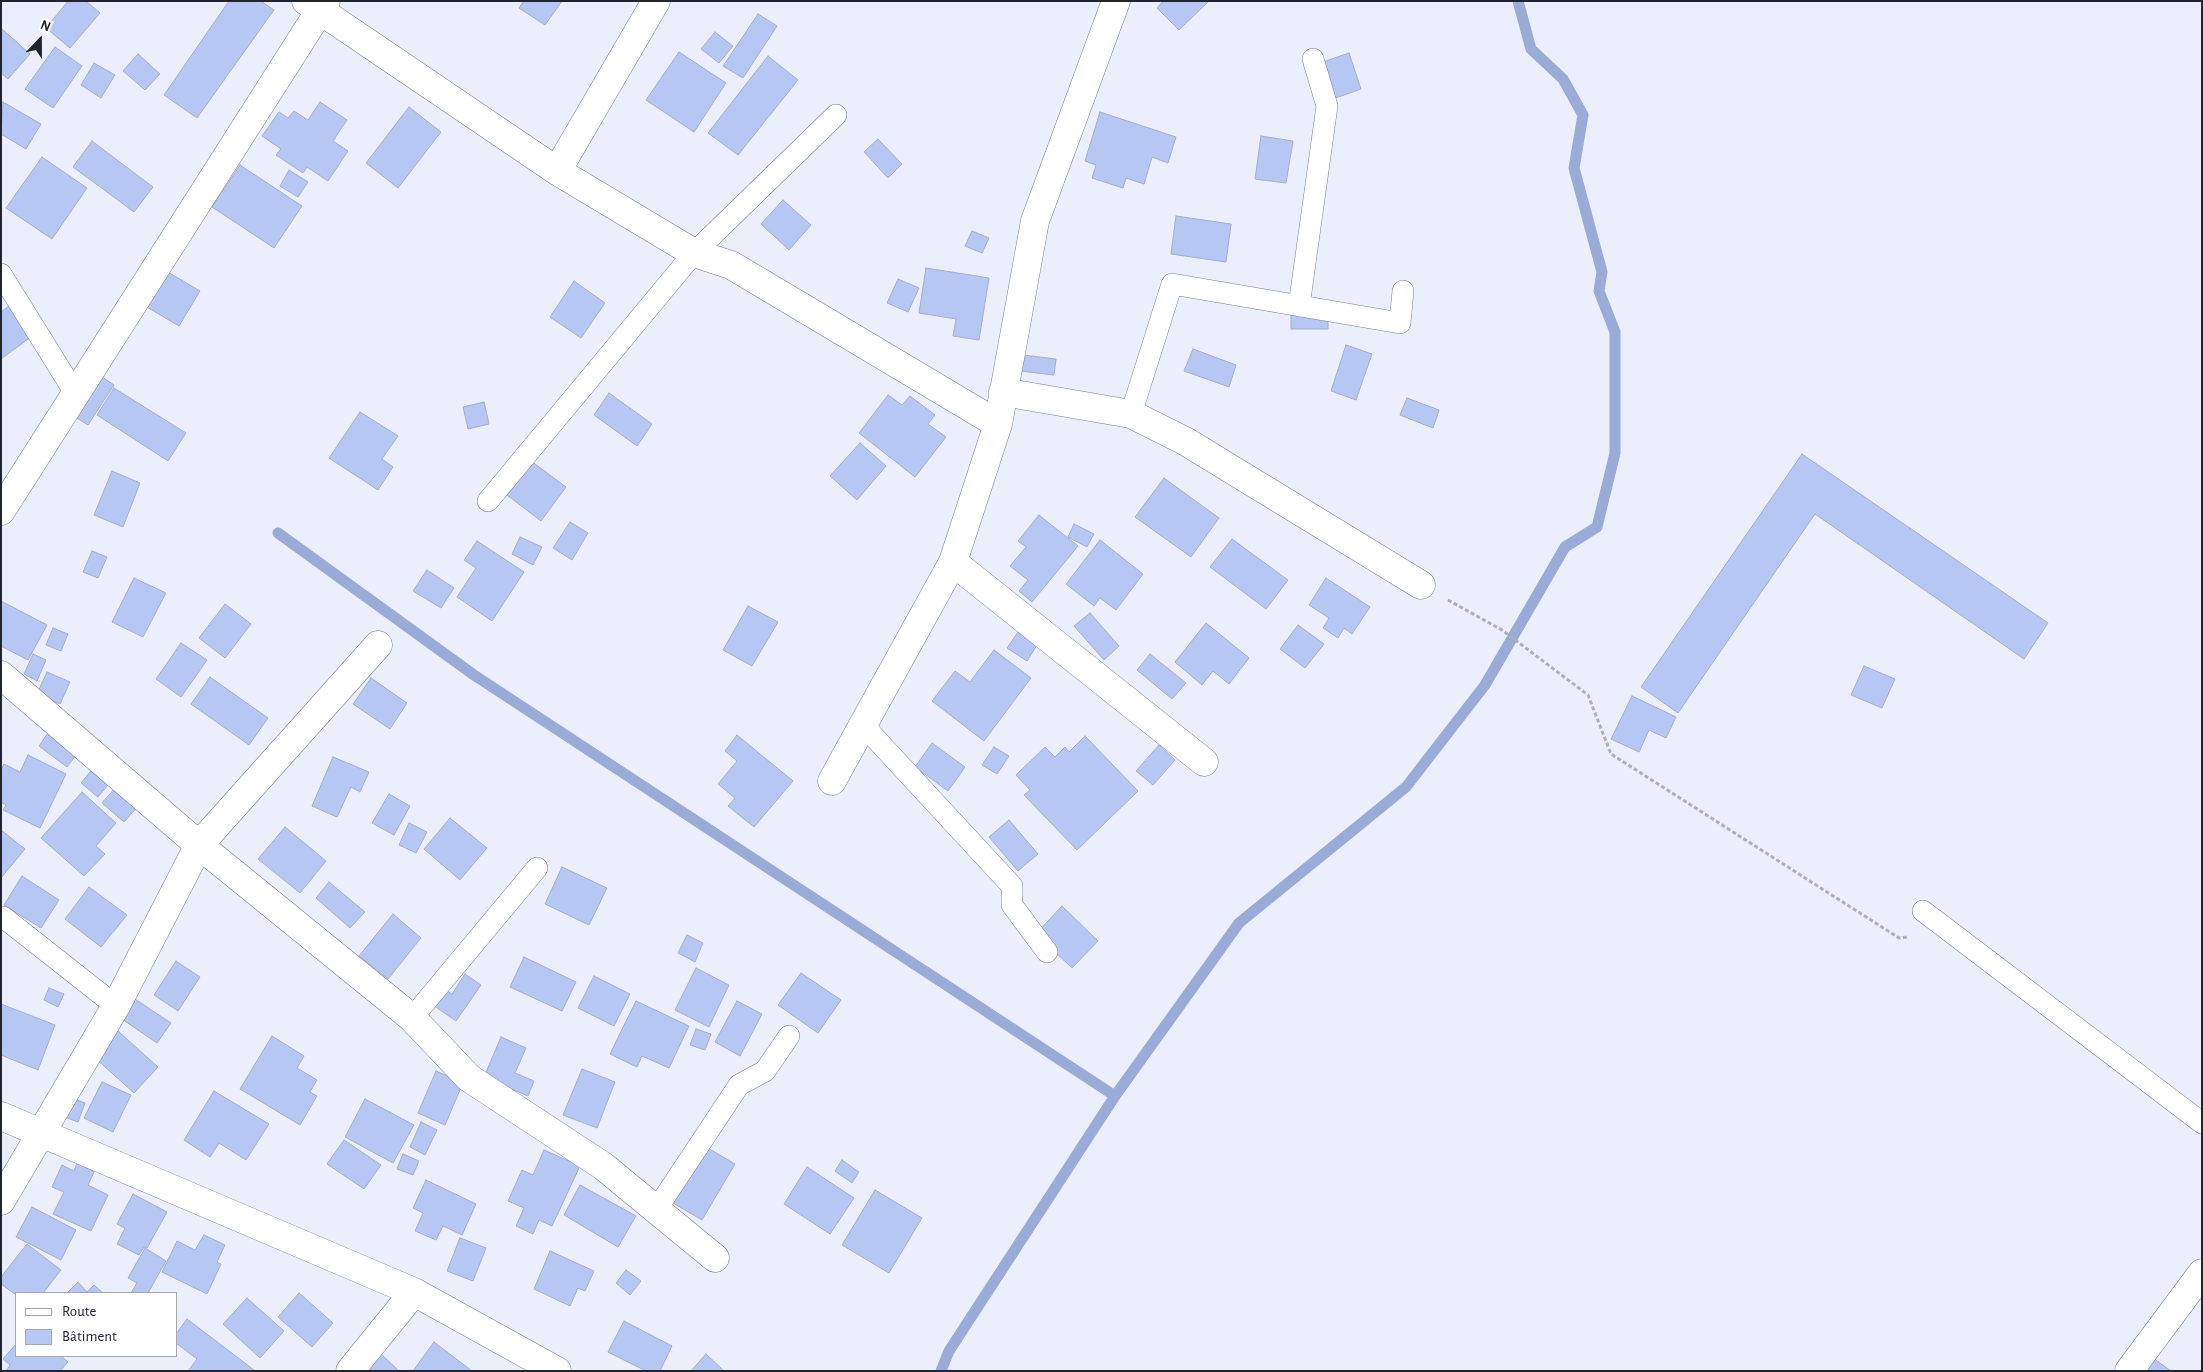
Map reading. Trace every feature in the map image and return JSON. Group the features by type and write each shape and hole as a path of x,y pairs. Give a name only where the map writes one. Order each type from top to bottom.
{"street":[{"path":"557,170 656,1"},
{"path":"832,781 953,562 998,424 1035,221 1116,1"},
{"path":"1,511 318,4 557,170 694,253 731,265 998,424"},
{"path":"1003,392 1131,414 1185,441 1421,585"},
{"path":"953,562 1204,762"},
{"path":"1,1201 116,1006 199,845 378,645"},
{"path":"1,675 199,845 412,1018 469,1078 603,1166 715,1258"},
{"path":"1,1116 414,1292 525,1363 557,1371"},
{"path":"2129,1371 2202,1273"},
{"path":"350,1371 414,1292"}],"lane":[{"path":"1299,306 1327,106 1313,59"},
{"path":"488,501 694,253 836,115"},
{"path":"1,274 76,392"},
{"path":"1131,414 1172,284 1400,323 1403,291"},
{"path":"863,725 1012,886 1012,905 1047,952"},
{"path":"412,1018 537,868"},
{"path":"1923,911 2202,1123"},
{"path":"2,917 116,1006"},
{"path":"656,1210 738,1085 765,1071 789,1036"}],"path":[{"path":"1421,585 1502,630 1588,695 1611,754 1899,938 1954,936"}],"building":[{"path":"68,1 86,1 100,13 70,48 46,28"},
{"path":"229,1 261,1 274,10 197,118 164,95"},
{"path":"524,1 562,1 545,25 519,8"},
{"path":"1163,1 1209,1 1179,30 1157,8"},
{"path":"758,14 777,26 743,78 723,66"},
{"path":"1,28 30,54 8,79 1,73"},
{"path":"715,32 733,46 719,63 701,49"},
{"path":"55,47 82,66 53,108 25,89"},
{"path":"679,52 726,83 694,132 646,100"},
{"path":"1349,53 1361,89 1330,100 1317,64"},
{"path":"138,54 160,74 145,90 123,71"},
{"path":"768,56 798,80 738,155 708,133"},
{"path":"94,63 115,75 101,98 81,85"},
{"path":"3,102 41,124 26,149 1,134"},
{"path":"320,102 347,120 333,141 348,151 328,181 307,167 303,173 276,155 281,149 262,136 279,112 288,118 294,111 308,120"},
{"path":"409,107 441,132 398,188 366,163"},
{"path":"1100,112 1176,137 1168,163 1152,157 1144,184 1126,178 1123,188 1092,178 1096,165 1085,161"},
{"path":"1261,136 1293,141 1286,183 1255,179"},
{"path":"878,139 902,164 888,178 864,152"},
{"path":"92,141 153,187 134,212 73,167"},
{"path":"42,157 87,188 52,239 6,208"},
{"path":"240,165 302,206 274,248 212,207"},
{"path":"289,170 308,182 298,197 280,186"},
{"path":"783,200 811,225 789,250 761,224"},
{"path":"1176,216 1231,224 1226,262 1171,254"},
{"path":"972,231 989,238 982,253 965,246"},
{"path":"156,265 200,291 179,326 135,300"},
{"path":"926,268 989,278 979,340 953,336 956,319 919,313"},
{"path":"898,279 919,288 908,312 887,303"},
{"path":"574,281 605,303 581,338 550,317"},
{"path":"9,306 31,337 1,359 1,312"},
{"path":"1291,307 1328,308 1328,329 1291,329"},
{"path":"1346,345 1372,354 1356,400 1331,391"},
{"path":"1193,349 1236,365 1229,387 1184,371"},
{"path":"1014,354 1056,359 1054,375 1012,370"},
{"path":"95,372 114,385 88,425 69,413"},
{"path":"114,388 186,433 168,461 97,415"},
{"path":"609,393 652,424 637,446 594,415"},
{"path":"888,395 902,405 910,396 935,415 928,424 946,437 915,477 859,433"},
{"path":"1407,398 1439,410 1433,428 1400,415"},
{"path":"484,402 489,424 468,429 463,407"},
{"path":"360,412 398,436 382,459 393,467 378,490 329,458"},
{"path":"860,443 886,466 857,500 830,476"},
{"path":"1802,454 2048,623 2024,659 1815,514 1678,713 1641,687"},
{"path":"523,455 566,487 541,521 498,488"},
{"path":"112,471 140,483 123,527 94,515"},
{"path":"1164,478 1219,518 1191,557 1135,517"},
{"path":"1039,515 1078,546 1032,602 1019,591 1028,580 1010,566 1026,547 1018,541"},
{"path":"570,522 588,533 572,560 553,548"},
{"path":"1074,524 1094,534 1087,547 1068,537"},
{"path":"520,537 542,547 533,565 512,554"},
{"path":"1232,539 1288,580 1266,609 1210,567"},
{"path":"1100,540 1143,574 1116,610 1100,598 1094,606 1066,584"},
{"path":"477,541 524,572 492,621 457,597 476,568 464,560"},
{"path":"92,551 107,557 98,578 83,572"},
{"path":"427,570 454,588 441,608 413,591"},
{"path":"134,578 166,593 143,637 112,622"},
{"path":"1326,578 1370,607 1352,634 1344,628 1338,638 1323,628 1329,618 1309,605"},
{"path":"1,601 47,625 28,660 1,646"},
{"path":"225,604 251,624 225,658 199,638"},
{"path":"748,606 778,622 752,666 723,650"},
{"path":"1090,613 1119,646 1104,660 1074,626"},
{"path":"1206,623 1249,658 1229,684 1213,671 1202,685 1175,662"},
{"path":"1298,625 1324,644 1305,668 1280,649"},
{"path":"53,628 68,634 61,651 46,645"},
{"path":"1018,632 1037,645 1027,661 1007,648"},
{"path":"181,643 207,660 181,697 156,679"},
{"path":"994,650 1031,678 984,741 932,701 955,671 970,682"},
{"path":"33,654 46,660 37,681 24,674"},
{"path":"1150,654 1186,683 1172,699 1137,670"},
{"path":"1864,666 1895,679 1882,708 1851,695"},
{"path":"47,672 70,682 60,704 37,694"},
{"path":"210,677 268,718 249,745 191,704"},
{"path":"371,678 407,703 390,729 353,704"},
{"path":"1632,696 1676,717 1666,738 1649,730 1639,752 1611,739"},
{"path":"50,730 79,751 67,767 39,746"},
{"path":"737,735 793,781 754,827 728,806 735,798 718,784 737,761 725,751"},
{"path":"1085,736 1138,791 1077,850 1024,795 1030,790 1016,775 1045,747 1055,757 1065,747 1069,752"},
{"path":"932,743 965,767 948,791 915,767"},
{"path":"1159,745 1175,760 1153,785 1136,771"},
{"path":"994,747 1009,756 997,774 982,765"},
{"path":"28,755 66,774 40,828 3,810 6,805 1,802 1,770 4,764 20,772"},
{"path":"333,757 369,772 360,792 351,787 337,817 312,806"},
{"path":"95,766 112,780 98,797 81,783"},
{"path":"116,787 138,806 124,822 102,803"},
{"path":"82,792 116,823 96,846 105,854 84,876 41,838"},
{"path":"389,794 410,806 394,835 372,823"},
{"path":"450,818 487,848 460,880 424,849"},
{"path":"1009,820 1038,854 1018,871 989,837"},
{"path":"409,823 427,832 416,853 399,845"},
{"path":"285,827 326,861 300,893 258,859"},
{"path":"1,830 25,849 1,878"},
{"path":"562,867 607,888 589,925 545,904"},
{"path":"22,876 59,900 41,928 4,905"},
{"path":"329,882 365,912 350,928 316,898"},
{"path":"89,887 127,915 101,947 65,919"},
{"path":"1062,906 1098,941 1072,968 1036,934"},
{"path":"393,914 421,938 388,979 359,956"},
{"path":"687,935 703,943 695,962 678,953"},
{"path":"524,957 576,982 562,1011 510,987"},
{"path":"176,961 200,977 178,1011 154,995"},
{"path":"696,968 729,985 709,1027 675,1010"},
{"path":"801,973 841,1000 818,1033 778,1005"},
{"path":"465,974 481,985 456,1021 423,998 434,982 452,994"},
{"path":"594,976 630,994 614,1026 578,1008"},
{"path":"49,988 64,994 58,1007 44,1000"},
{"path":"132,997 171,1023 157,1043 119,1017"},
{"path":"636,1001 689,1026 669,1068 642,1056 637,1067 610,1054"},
{"path":"737,1001 762,1014 740,1056 715,1042"},
{"path":"1,1004 55,1025 38,1070 1,1055"},
{"path":"696,1029 711,1034 705,1050 690,1045"},
{"path":"118,1031 158,1067 134,1093 94,1057"},
{"path":"272,1036 304,1056 297,1068 317,1080 310,1092 317,1096 300,1125 240,1089"},
{"path":"501,1037 526,1048 515,1073 534,1081 528,1096 484,1077"},
{"path":"582,1069 615,1082 597,1128 563,1115"},
{"path":"436,1071 463,1083 445,1125 418,1113"},
{"path":"102,1082 131,1095 113,1132 84,1118"},
{"path":"214,1091 269,1124 246,1160 219,1143 210,1157 184,1140"},
{"path":"61,1094 85,1103 78,1122 54,1113"},
{"path":"365,1099 414,1125 393,1163 345,1137"},
{"path":"421,1122 437,1130 425,1155 410,1147"},
{"path":"344,1140 381,1165 364,1189 327,1164"},
{"path":"696,1141 735,1164 702,1220 663,1197"},
{"path":"544,1150 580,1166 552,1226 539,1220 533,1234 516,1226 524,1208 508,1201 522,1170 533,1175"},
{"path":"403,1154 419,1161 413,1175 397,1169"},
{"path":"842,1160 859,1172 852,1183 835,1171"},
{"path":"77,1163 94,1172 88,1185 108,1195 91,1231 53,1214 64,1192 52,1187 62,1165 74,1171"},
{"path":"807,1167 854,1198 830,1234 784,1204"},
{"path":"426,1180 476,1204 462,1235 443,1226 436,1240 415,1231 423,1213 413,1208"},
{"path":"580,1185 636,1216 618,1247 564,1215"},
{"path":"875,1190 922,1218 889,1273 842,1245"},
{"path":"133,1194 167,1212 147,1248 144,1247 139,1255 117,1244 125,1228 117,1224"},
{"path":"32,1207 76,1230 61,1260 16,1237"},
{"path":"204,1235 225,1245 217,1262 221,1264 207,1294 162,1272 177,1241 195,1250"},
{"path":"460,1238 486,1248 473,1281 447,1271"},
{"path":"27,1244 61,1270 44,1292 15,1292 15,1294 1,1284 1,1277"},
{"path":"145,1248 166,1261 149,1292 132,1292 137,1283 128,1278"},
{"path":"550,1251 594,1271 585,1291 578,1288 570,1306 534,1289"},
{"path":"626,1270 641,1281 630,1295 616,1283"},
{"path":"78,1282 87,1292 68,1292"},
{"path":"94,1285 102,1292 87,1292"},
{"path":"299,1293 333,1323 312,1347 278,1317"},
{"path":"247,1298 284,1331 260,1358 223,1324"},
{"path":"187,1319 254,1370 188,1371 197,1359 178,1345 178,1331"},
{"path":"624,1321 672,1346 660,1371 646,1371 608,1352"},
{"path":"434,1342 472,1371 413,1371"},
{"path":"15,1345 15,1357 62,1357 68,1362 60,1371 6,1371 10,1365 3,1359"},
{"path":"2142,1350 2171,1371 2128,1371"},
{"path":"381,1354 399,1371 367,1371"},
{"path":"706,1354 724,1371 691,1371"}],"waterway":[{"path":"941,1371 949,1351 1115,1096 1239,923 1406,787 1485,685 1565,547 1597,527 1615,453 1615,332 1599,291 1602,272 1574,168 1583,115 1563,79 1531,49 1518,1"},
{"path":"278,533 474,675 1115,1096"}]}
